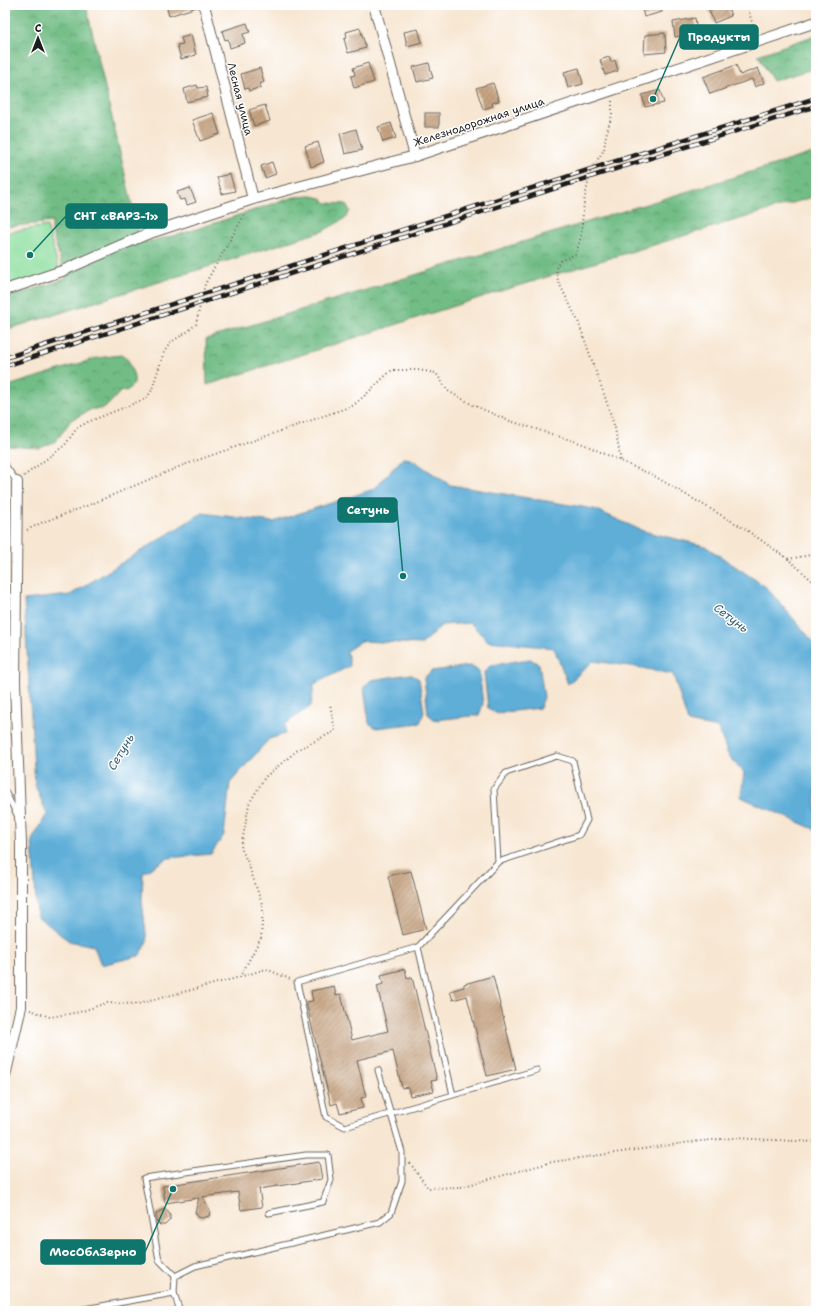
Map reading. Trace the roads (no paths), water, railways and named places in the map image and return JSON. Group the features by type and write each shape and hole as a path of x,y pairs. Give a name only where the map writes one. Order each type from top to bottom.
{"street":[{"name":"Лесная улица","path":"204,5 253,200"},
{"path":"374,5 415,156"},
{"name":"Железнодорожная улица","path":"5,290 62,271 147,234 253,200 415,156 816,22"},
{"path":"5,1076 21,1007 20,821 16,682 17,482"}],"lane":[{"path":"5,465 17,482"},
{"path":"498,862 494,789 506,773 557,756 573,761 587,820 579,835 498,862 418,947 297,982 326,1117 345,1127 537,1070"},
{"path":"5,791 20,821"},
{"path":"418,947 453,1095"},
{"path":"175,1276 195,1266 380,1222 391,1213 402,1181 402,1152 378,1070"},
{"path":"180,1311 174,1293 175,1276 159,1260 144,1178 306,1155 328,1155 331,1180 323,1202 269,1213"},
{"path":"73,1311 174,1293"}],"water":[{"path":"403,458 411,459 450,485 594,509 643,531 705,546 766,587 816,645 816,830 741,797 744,772 729,757 718,728 688,722 673,674 593,661 568,684 554,648 488,641 470,623 442,625 422,644 361,641 347,651 350,666 314,684 311,706 285,724 285,734 269,739 230,783 224,835 211,854 168,858 143,873 142,901 147,942 139,956 101,965 94,946 69,941 37,916 32,840 47,814 35,785 24,600 70,595 202,513 273,522 374,489"},
{"path":"530,659 539,664 544,697 540,708 496,713 488,708 484,672 491,665"},
{"path":"470,666 479,671 483,704 479,715 435,720 428,714 424,678 431,671"},
{"path":"410,674 419,679 424,712 420,723 376,728 369,723 364,687 371,680"}],"railway":[{"path":"5,358 816,98"},
{"path":"5,366 590,177 816,106"}],"place":[{"name":"Продукты","path":"653,99"},
{"name":"СНТ «ВАРЗ-1»","path":"30,255"},
{"name":"Сетунь","path":"403,576"},
{"name":"МосОблЗерно","path":"173,1189"}]}
